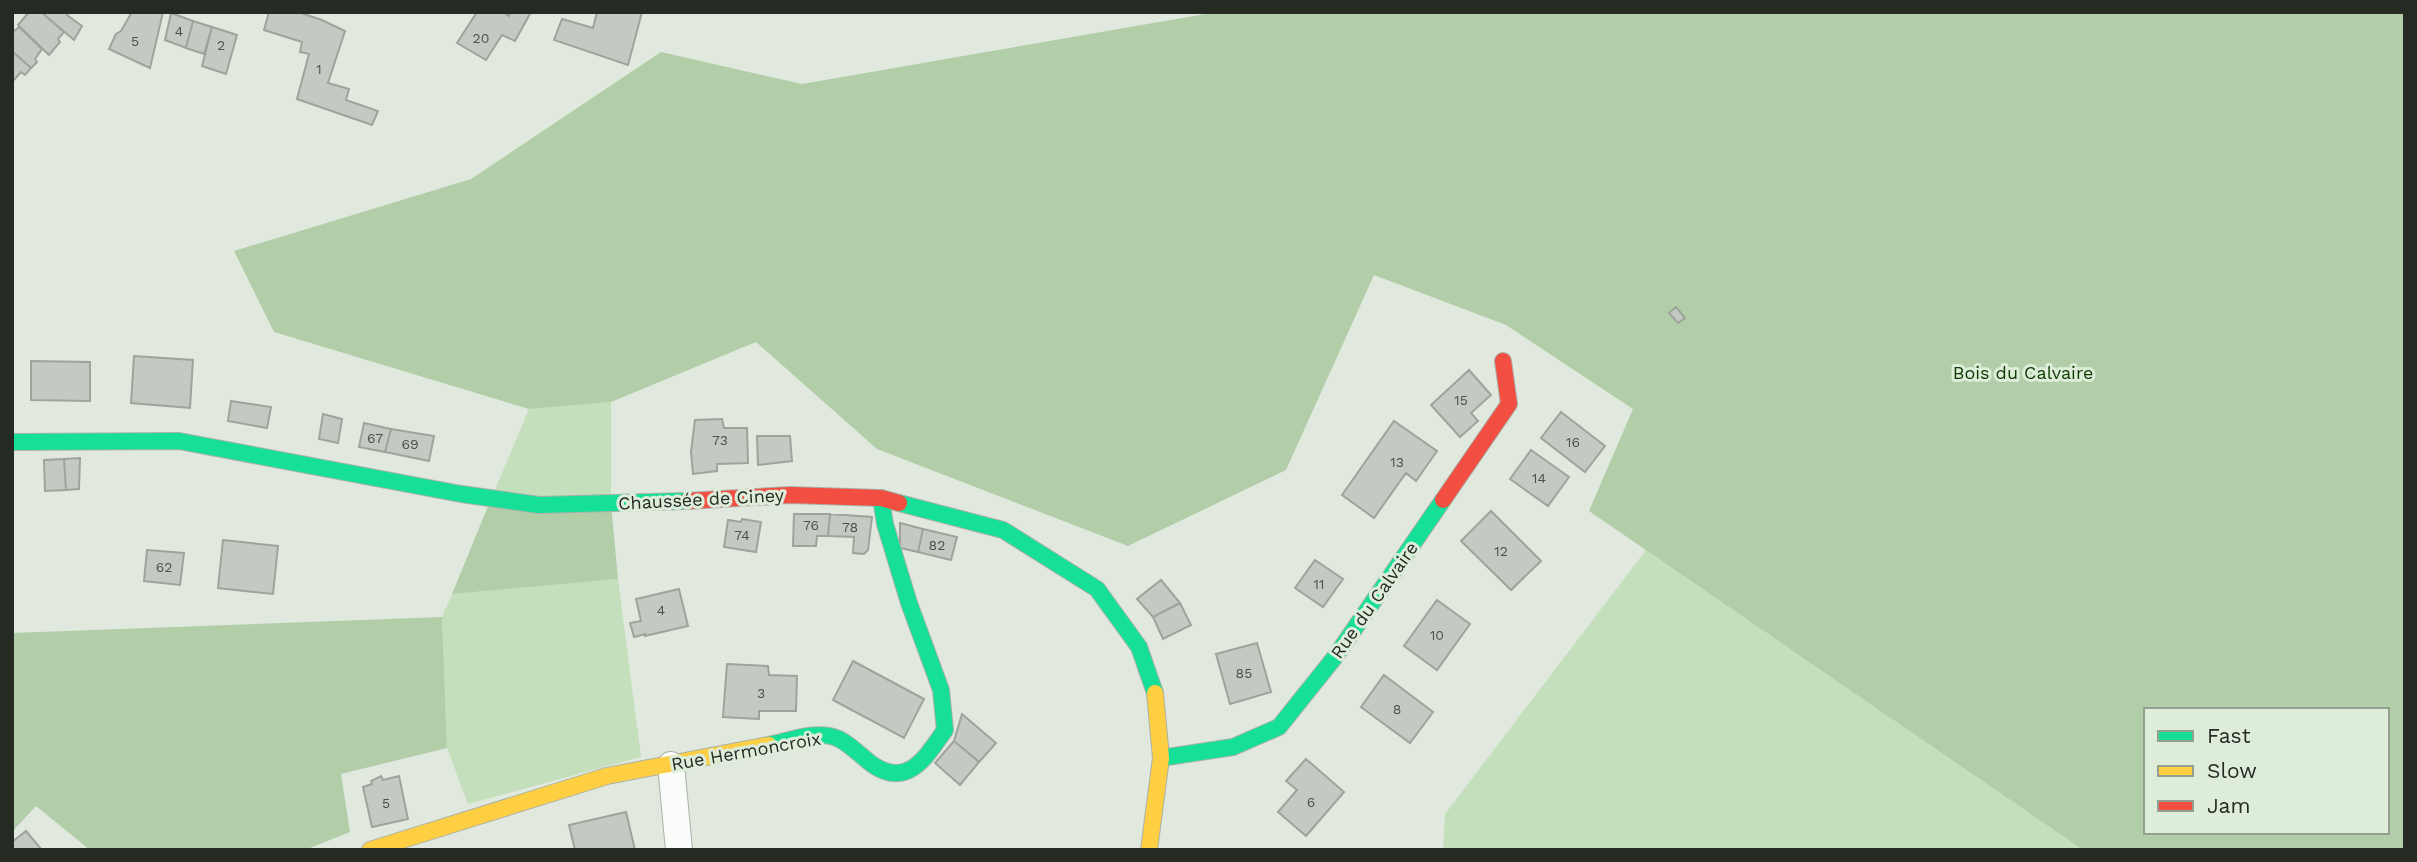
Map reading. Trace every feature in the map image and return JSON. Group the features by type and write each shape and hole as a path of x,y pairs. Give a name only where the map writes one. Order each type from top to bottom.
{"street":[{"name":"Rue du Calvaire","path":"1161,758 1233,747 1279,727 1335,657 1509,404 1503,360"},
{"name":"Chaussée de Ciney","path":"12,442 179,441 461,494 539,505 700,501 790,495 881,498 1003,530 1097,589 1139,647 1157,699 1161,758 1149,850"},
{"name":"Rue Hermoncroix","path":"369,850 607,776 819,735 838,738 876,767 896,774 920,765 945,730 941,690 909,604 885,524 881,498"},
{"path":"671,765 679,850"}],"green space":[{"name":"Bois du Calvaire","path":"1217,12 2405,12 2405,850 2083,850 1589,511 1633,409 1506,325 1374,275 1286,470 1128,546 877,449 756,342 611,402 529,409 274,332 234,251 471,179 661,52 802,84"},
{"path":"611,402 611,504 491,499 529,409"},
{"path":"491,499 611,504 618,579 452,594"},
{"path":"1646,550 2083,850 1443,850 1445,814"},
{"path":"618,579 641,757 468,804 447,748 442,617 452,594"},
{"path":"442,617 447,748 341,774 350,832 305,850 90,850 36,806 12,832 12,633"}],"building":[{"path":"29,12 41,12 64,32 58,39 60,42 49,55 18,25"},
{"path":"41,12 69,12 67,15 82,26 74,40"},
{"path":"132,12 163,12 150,68 109,49"},
{"path":"269,12 298,12 345,31 328,83 349,89 346,100 378,111 372,125 297,99 309,54 300,52 302,42 264,30"},
{"path":"477,12 503,12 509,16 511,12 531,12 515,41 502,35 486,60 457,43"},
{"path":"597,12 642,12 628,65 554,40 562,19 593,28"},
{"path":"171,13 193,21 186,48 165,40"},
{"path":"193,21 212,27 204,54 186,48"},
{"path":"19,27 42,49 35,59 37,62 31,68 12,51 12,33"},
{"path":"212,27 237,35 226,74 202,66"},
{"path":"12,51 31,68 25,75 21,72 13,81"},
{"path":"1676,307 1685,318 1678,323 1669,313"},
{"path":"134,356 193,360 190,408 131,403"},
{"path":"31,361 90,362 90,401 31,400"},
{"path":"1469,370 1491,395 1471,413 1478,421 1460,437 1431,405"},
{"path":"231,401 271,407 267,428 228,421"},
{"path":"1561,412 1605,446 1585,472 1541,438"},
{"path":"323,414 342,419 338,443 319,439"},
{"path":"722,419 724,428 747,428 748,463 717,464 717,471 693,474 691,452 695,420"},
{"path":"1394,421 1437,451 1416,481 1406,473 1374,518 1342,495"},
{"path":"364,423 391,429 385,452 359,447"},
{"path":"391,429 434,436 429,461 385,452"},
{"path":"757,436 790,436 792,461 758,465"},
{"path":"1531,450 1569,477 1548,506 1510,479"},
{"path":"80,458 79,489 66,490 64,459"},
{"path":"64,459 66,490 45,491 44,460"},
{"path":"1491,511 1541,561 1511,590 1461,541"},
{"path":"794,514 830,514 828,536 817,536 816,546 793,546"},
{"path":"830,514 872,517 868,550 864,554 853,553 854,537 828,536"},
{"path":"742,519 761,522 756,552 724,547 728,520 741,522"},
{"path":"900,523 923,529 918,552 900,548"},
{"path":"923,529 957,537 951,560 918,552"},
{"path":"223,540 278,546 273,594 218,588"},
{"path":"147,550 184,553 180,585 144,581"},
{"path":"1315,560 1343,579 1323,607 1295,588"},
{"path":"1161,580 1180,603 1153,617 1137,599"},
{"path":"679,589 688,626 634,637 630,623 641,621 636,599"},
{"path":"1437,600 1470,624 1437,670 1404,646"},
{"path":"1180,603 1191,625 1163,639 1153,617"},
{"path":"1257,643 1271,692 1230,704 1216,654"},
{"path":"853,661 924,699 904,738 833,700"},
{"path":"727,664 768,666 769,675 797,676 796,711 759,711 759,719 723,717"},
{"path":"1384,675 1433,712 1410,743 1361,707"},
{"path":"962,714 996,743 979,762 954,741"},
{"path":"954,741 979,762 960,785 935,763"},
{"path":"1306,759 1344,792 1306,836 1278,812 1297,790 1286,781"},
{"path":"381,776 383,780 399,776 408,819 372,827 363,787 372,784 371,781"},
{"path":"626,812 635,850 575,850 569,825"},
{"path":"26,831 42,850 12,850 12,842"}],"traffic: fast":[{"path":"12,442 179,441 461,494 539,505 687,501"},
{"path":"769,745 804,737 831,736 848,744 873,765 897,773 916,766 945,730 941,690 909,603 885,524 881,498"},
{"path":"1161,758 1233,747 1279,727 1335,657 1443,500"},
{"path":"899,503 1003,530 1097,589 1139,647 1155,693"}],"traffic: slow":[{"path":"1149,850 1161,758 1155,693"},
{"path":"370,850 607,776 769,745"}],"traffic: jam":[{"path":"1443,500 1509,404 1503,361"},
{"path":"687,501 790,495 881,498 899,503"}]}
